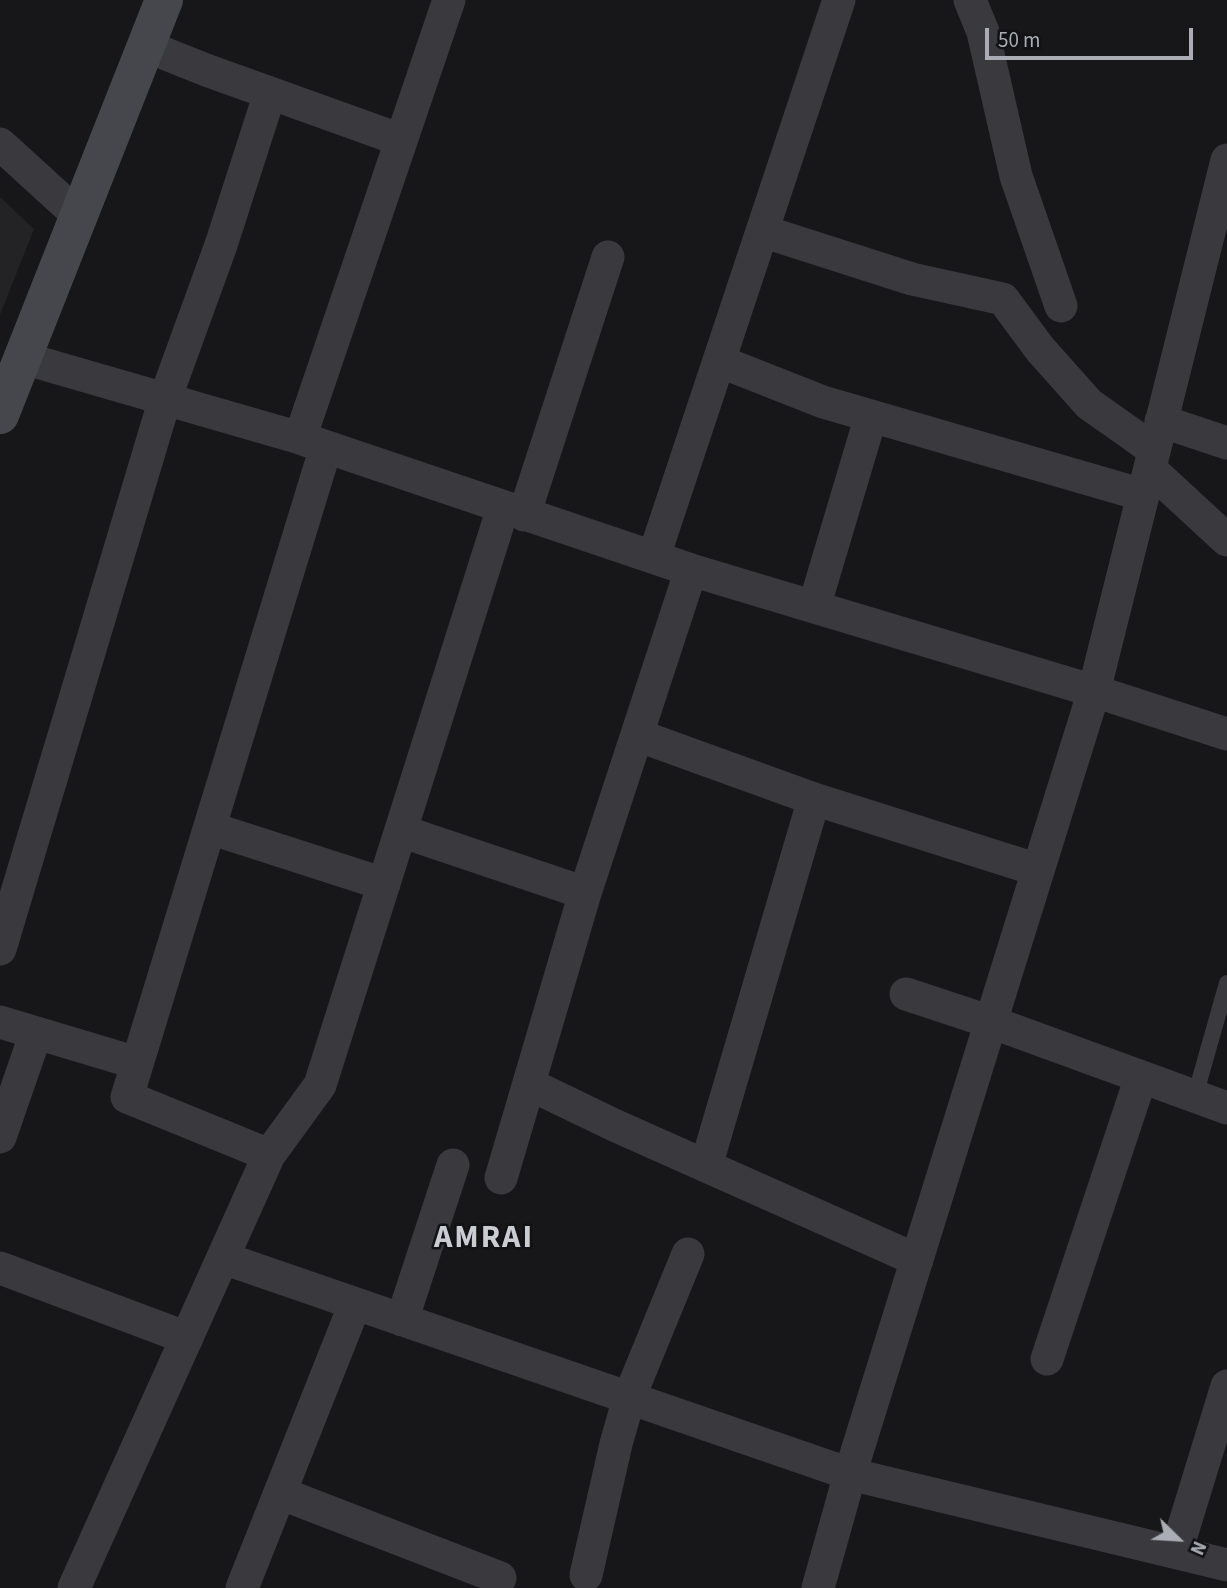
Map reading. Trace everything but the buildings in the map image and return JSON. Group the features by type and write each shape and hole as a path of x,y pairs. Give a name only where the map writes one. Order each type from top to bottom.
{"main road":[{"path":"0,415 164,0"}],"street":[{"path":"270,1155 127,1097 210,828 313,443 401,140 449,0"},
{"path":"970,0 983,32 1016,176 1061,306"},
{"path":"653,556 762,231 833,2"},
{"path":"146,46 401,140"},
{"path":"0,949 165,399 221,245 270,93"},
{"path":"0,144 79,216"},
{"path":"818,1588 850,1474 1094,691 1152,459 1217,245 1227,160"},
{"path":"762,231 912,279 1003,299 1040,349 1089,404 1152,459 1227,540"},
{"path":"74,1588 270,1155 320,1085 401,831 513,512 608,257"},
{"path":"23,358 313,443 691,570 1094,691 1227,734"},
{"path":"719,361 823,402 871,416 1152,459 1227,443"},
{"path":"814,607 871,416"},
{"path":"501,1178 585,893 691,570"},
{"path":"637,735 814,799 1038,870"},
{"path":"706,1166 814,799"},
{"path":"210,828 384,884"},
{"path":"401,831 585,893"},
{"path":"906,994 1227,1108"},
{"path":"0,1022 137,1063"},
{"path":"0,1137 36,1033"},
{"path":"1046,1359 1142,1077"},
{"path":"529,1084 917,1260"},
{"path":"402,1320 453,1165"},
{"path":"586,1575 629,1398 688,1254"},
{"path":"223,1258 850,1474 1175,1552 1220,1572"},
{"path":"0,1268 187,1338"},
{"path":"242,1588 355,1304"},
{"path":"1175,1552 1227,1386"},
{"path":"280,1493 500,1578"}],"lane":[{"path":"1195,1096 1227,983"}],"shaded area":[{"path":"0,197 34,229 0,315"}],"district":[{"name":"AMRAI","path":"484,1240"}]}
